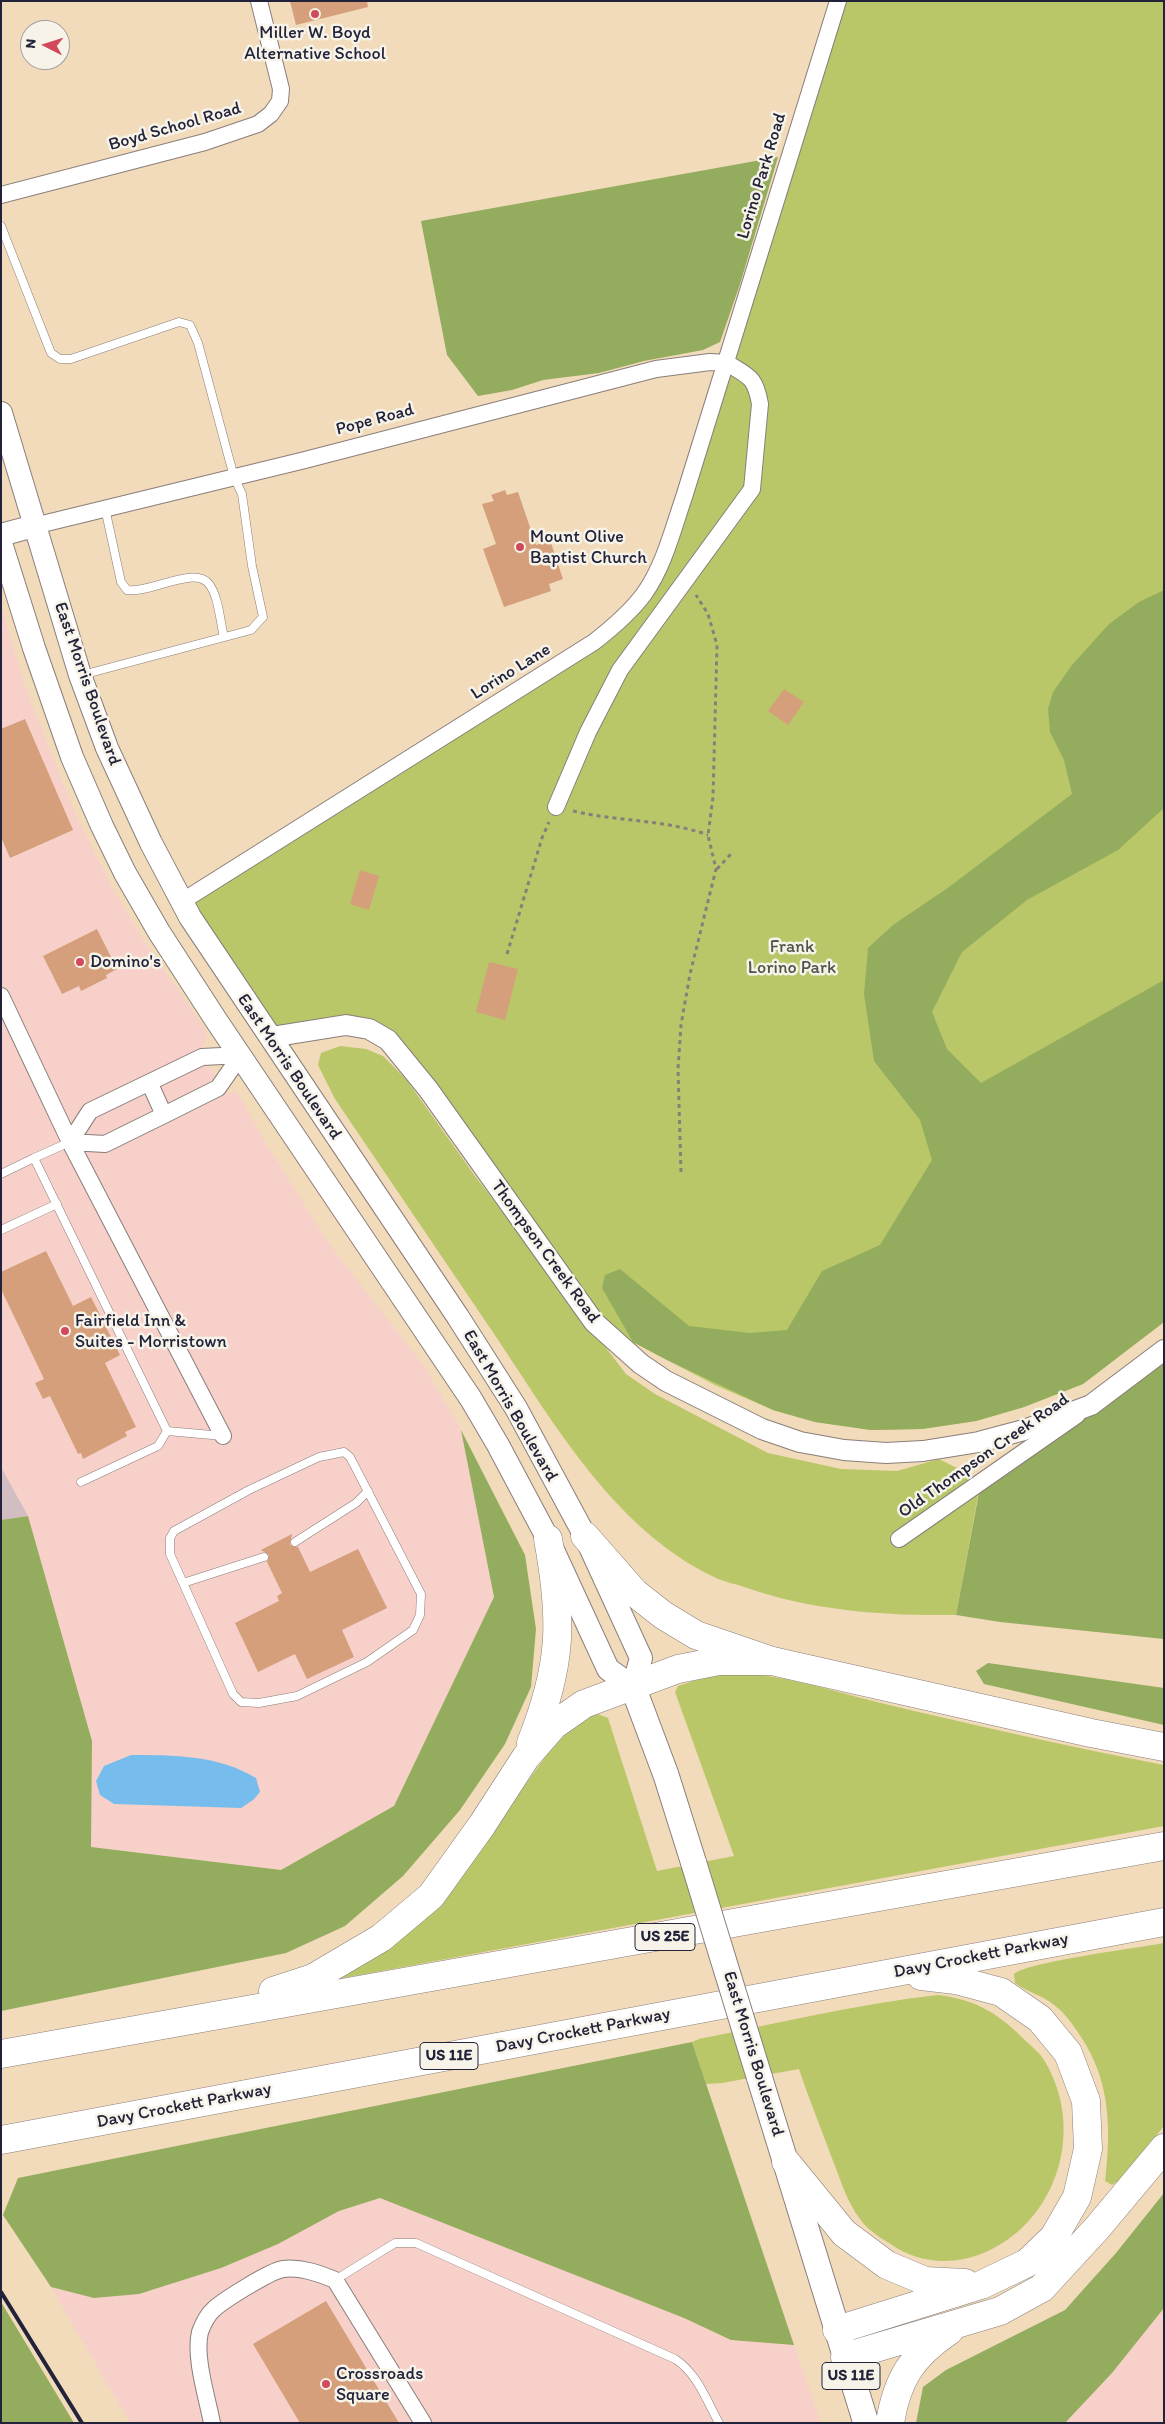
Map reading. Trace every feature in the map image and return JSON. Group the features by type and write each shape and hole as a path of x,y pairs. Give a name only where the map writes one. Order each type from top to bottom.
{"highway":[{"path":"585,1536 635,1593 671,1620 696,1635 772,1661 1091,1733 1164,1747"},
{"path":"526,1757 542,1715 555,1669 559,1629 557,1587 548,1539"},
{"path":"1,2054 166,2025 313,1978 381,1938 431,1896 482,1825 526,1757 554,1725 584,1704 678,1669 720,1661 772,1661"},
{"name":"US 25E","path":"166,2025 1164,1846"},
{"name":"Davy Crockett Parkway","path":"5,2139 1164,1922"},
{"path":"837,2330 981,2285 1027,2263 1054,2237 1076,2197 1088,2149 1086,2101 1068,2052 1040,2019 1001,1992 956,1980 889,1973"},
{"path":"845,2357 1000,2311 1042,2288 1098,2227 1164,2148"},
{"path":"786,2162 844,2234 886,2265 925,2281 981,2285"},
{"path":"890,2423 894,2401 906,2370 927,2346 962,2322"}],"main road":[{"name":"East Morris Boulevard","path":"1,413 80,675 107,748 151,842 181,902 208,946 458,1317 511,1401 585,1536 641,1658 633,1687"},
{"path":"1,535 34,526"},
{"name":"East Morris Boulevard","path":"1,543 52,704 102,826 125,873 159,932 323,1182 471,1399 548,1539 608,1669 633,1687 666,1775 866,2423"},
{"path":"241,1055 271,1037"}],"street":[{"name":"Boyd School Road","path":"1,195 204,142 258,124 276,108 280,101 281,89 259,1"},
{"name":"Lorino Park Road","path":"727,363 793,140 838,1"},
{"name":"Pope Road","path":"34,526 656,369 710,362 727,363"},
{"path":"556,807 588,732 620,670 752,489 760,404 753,380 727,363"},
{"name":"Lorino Lane","path":"181,902 535,681 594,642 620,622 645,593 657,572 670,539 727,363"},
{"path":"1,996 70,1142 223,1436"},
{"name":"Thompson Creek Road","path":"271,1037 346,1025 368,1029 388,1040 428,1089 594,1322 640,1364 666,1381 762,1429 800,1442 844,1450 923,1451 979,1442 1024,1430 1091,1405 1164,1350"},
{"path":"70,1142 90,1111 150,1084 202,1057 241,1055"},
{"path":"70,1142 105,1144 218,1088 241,1055"},
{"path":"150,1084 164,1115"},
{"name":"Old Thompson Creek Road","path":"899,1539 1091,1405"},
{"path":"212,2423 199,2355 200,2333 206,2318 214,2309 281,2269 300,2269 335,2280 423,2423"}],"lane":[{"path":"1,226 51,352 60,359 71,359 179,322 190,325 198,343 234,477 242,494 252,566 262,617 251,630 80,675"},
{"path":"105,508 121,582 127,590 136,592 182,579 200,578 209,583 224,637"},
{"path":"1,1174 70,1142"},
{"path":"34,1158 167,1431"},
{"path":"1,1230 56,1204"},
{"path":"167,1431 223,1436"},
{"path":"81,1482 158,1446 167,1431"},
{"path":"344,1452 350,1456 368,1491 421,1594 420,1615 413,1630 367,1662 298,1696 259,1703 241,1702 233,1694 170,1554 170,1538 174,1531 249,1490 319,1457 344,1452"},
{"path":"296,1542 356,1503 368,1491"},
{"path":"183,1583 264,1557"},
{"path":"335,2280 395,2243 416,2243 675,2359 685,2365 719,2423"}],"path":[{"path":"681,1172 678,1069 681,1025 690,974 716,870 708,835 713,798 717,646 708,614 686,580"},
{"path":"507,954 542,838 556,807 608,819 676,824 708,835"},
{"path":"716,870 731,854"}],"shaded area":[{"path":"1,606 26,689 74,811 111,885 143,940 206,1030 207,1038 204,1046 199,1050 226,1094 234,1091 240,1096 263,1139 330,1245 424,1366 461,1430 494,1597 394,1806 281,1870 91,1847 92,1741 28,1516 1,1467"},
{"path":"1,1467 28,1516 1,1520"},
{"name":"Crossroads Square","path":"380,2198 684,2318 731,2340 794,2345 821,2423 130,2423 51,2287 94,2298 139,2294 221,2268 278,2244 339,2211"},
{"path":"1164,2308 1164,2423 1065,2423 1112,2373"}],"green space":[{"name":"Frank Lorino Park","path":"838,1 1164,1 1164,1322 1083,1384 1024,1407 976,1421 922,1429 871,1430 815,1422 773,1410 715,1385 594,1322 517,1213 369,1029 271,1037 181,902 535,681 645,593"},
{"path":"778,157 740,284 720,342 703,350 644,361 599,373 543,380 512,390 478,396 447,355 421,221"},
{"path":"1164,590 1164,808 1118,850 1027,900 962,952 932,1012 947,1049 981,1083 1164,980 1164,1322 1083,1384 1024,1407 976,1421 922,1429 871,1430 815,1422 773,1410 633,1342 602,1288 605,1275 620,1269 689,1326 750,1333 787,1330 822,1271 880,1245 932,1160 920,1120 874,1061 864,994 868,948 893,925 949,887 1072,794 1064,760 1050,732 1048,709 1053,692 1072,665 1109,624 1139,602"},
{"path":"340,1046 366,1049 383,1056 406,1079 475,1176 626,1374 655,1394 768,1453 841,1469 897,1471 939,1459 961,1470 979,1490 956,1615 877,1613 824,1607 772,1596 714,1577 677,1556 644,1530 614,1500 560,1432 335,1099 318,1065 321,1053"},
{"path":"1164,1342 1164,1639 1000,1622 956,1615 981,1482"},
{"path":"461,1430 525,1555 536,1629 531,1687 505,1744 460,1810 403,1876 345,1926 286,1953 1,2011 1,1520 28,1516 92,1741 91,1847 281,1870 394,1806 494,1597"},
{"path":"988,1663 1164,1688 1164,1725 984,1684 976,1671"},
{"path":"718,1673 760,1675 781,1679 989,1728 1164,1765 1164,1826 338,1979 511,1805 567,1726 595,1713 608,1718 657,1871 734,1856 675,1692 678,1686"},
{"path":"1164,1943 1164,2126 1121,2179 1112,2185 1105,2181 1108,2143 1106,2107 1098,2071 1091,2054 1075,2028 1062,2012 1040,1996 1015,1983 1014,1974 1023,1969 1060,1960"},
{"path":"938,1995 964,2000 986,2009 1016,2031 1036,2050 1044,2060 1057,2086 1063,2114 1063,2142 1058,2170 1047,2195 1031,2218 1011,2237 986,2252 948,2261 924,2259 900,2250 881,2238 863,2223 851,2206 799,2069 722,2083 706,2084 692,2042 788,2020"},
{"path":"692,2042 794,2345 731,2340 684,2318 380,2198 339,2211 278,2244 221,2268 139,2294 94,2298 51,2287 3,2215 18,2178"},
{"path":"1164,2193 1164,2308 1112,2373 1065,2423 916,2423 923,2387 946,2370 1065,2310 1116,2253"},
{"path":"1,2302 74,2423 1,2423"}],"water":[{"path":"131,1755 179,1756 226,1765 256,1778 260,1792 253,1800 241,1808 114,1804 100,1795 96,1781 104,1766"}],"building":[{"name":"Miller W. Boyd Alternative School","path":"290,1 367,1 368,7 296,25"},
{"name":"Mount Olive Baptist Church","path":"505,490 507,495 518,492 536,545 550,540 563,579 549,584 551,591 504,607 483,549 496,544 482,504 494,501 491,495"},
{"path":"784,689 804,702 788,725 768,711"},
{"path":"25,719 73,830 10,858 1,837 1,729"},
{"path":"360,870 379,876 369,910 350,904"},
{"name":"Domino's","path":"97,929 117,969 106,975 107,978 81,991 79,986 62,994 43,956"},
{"path":"489,962 518,969 505,1020 476,1012"},
{"name":"Fairfield Inn & Suites - Morristown","path":"46,1251 73,1306 91,1297 120,1355 105,1363 136,1427 125,1432 127,1436 83,1459 81,1453 78,1454 50,1396 43,1399 35,1383 44,1379 1,1289 1,1272"},
{"path":"292,1534 290,1545 298,1547 310,1572 358,1549 387,1608 342,1630 354,1657 307,1679 295,1654 258,1672 235,1623 279,1601 277,1596 282,1593 267,1562 269,1555 261,1550"},
{"name":"Crossroads Square","path":"326,2301 399,2423 300,2423 253,2344"}],"railway":[{"path":"1,2292 82,2423"}],"place":[{"name":"Miller W. Boyd Alternative School","path":"315,14"},
{"name":"Mount Olive Baptist Church","path":"520,547"},
{"name":"Domino's","path":"80,962"},
{"name":"Fairfield Inn & Suites - Morristown","path":"65,1331"},
{"name":"Crossroads Square","path":"326,2384"}]}
